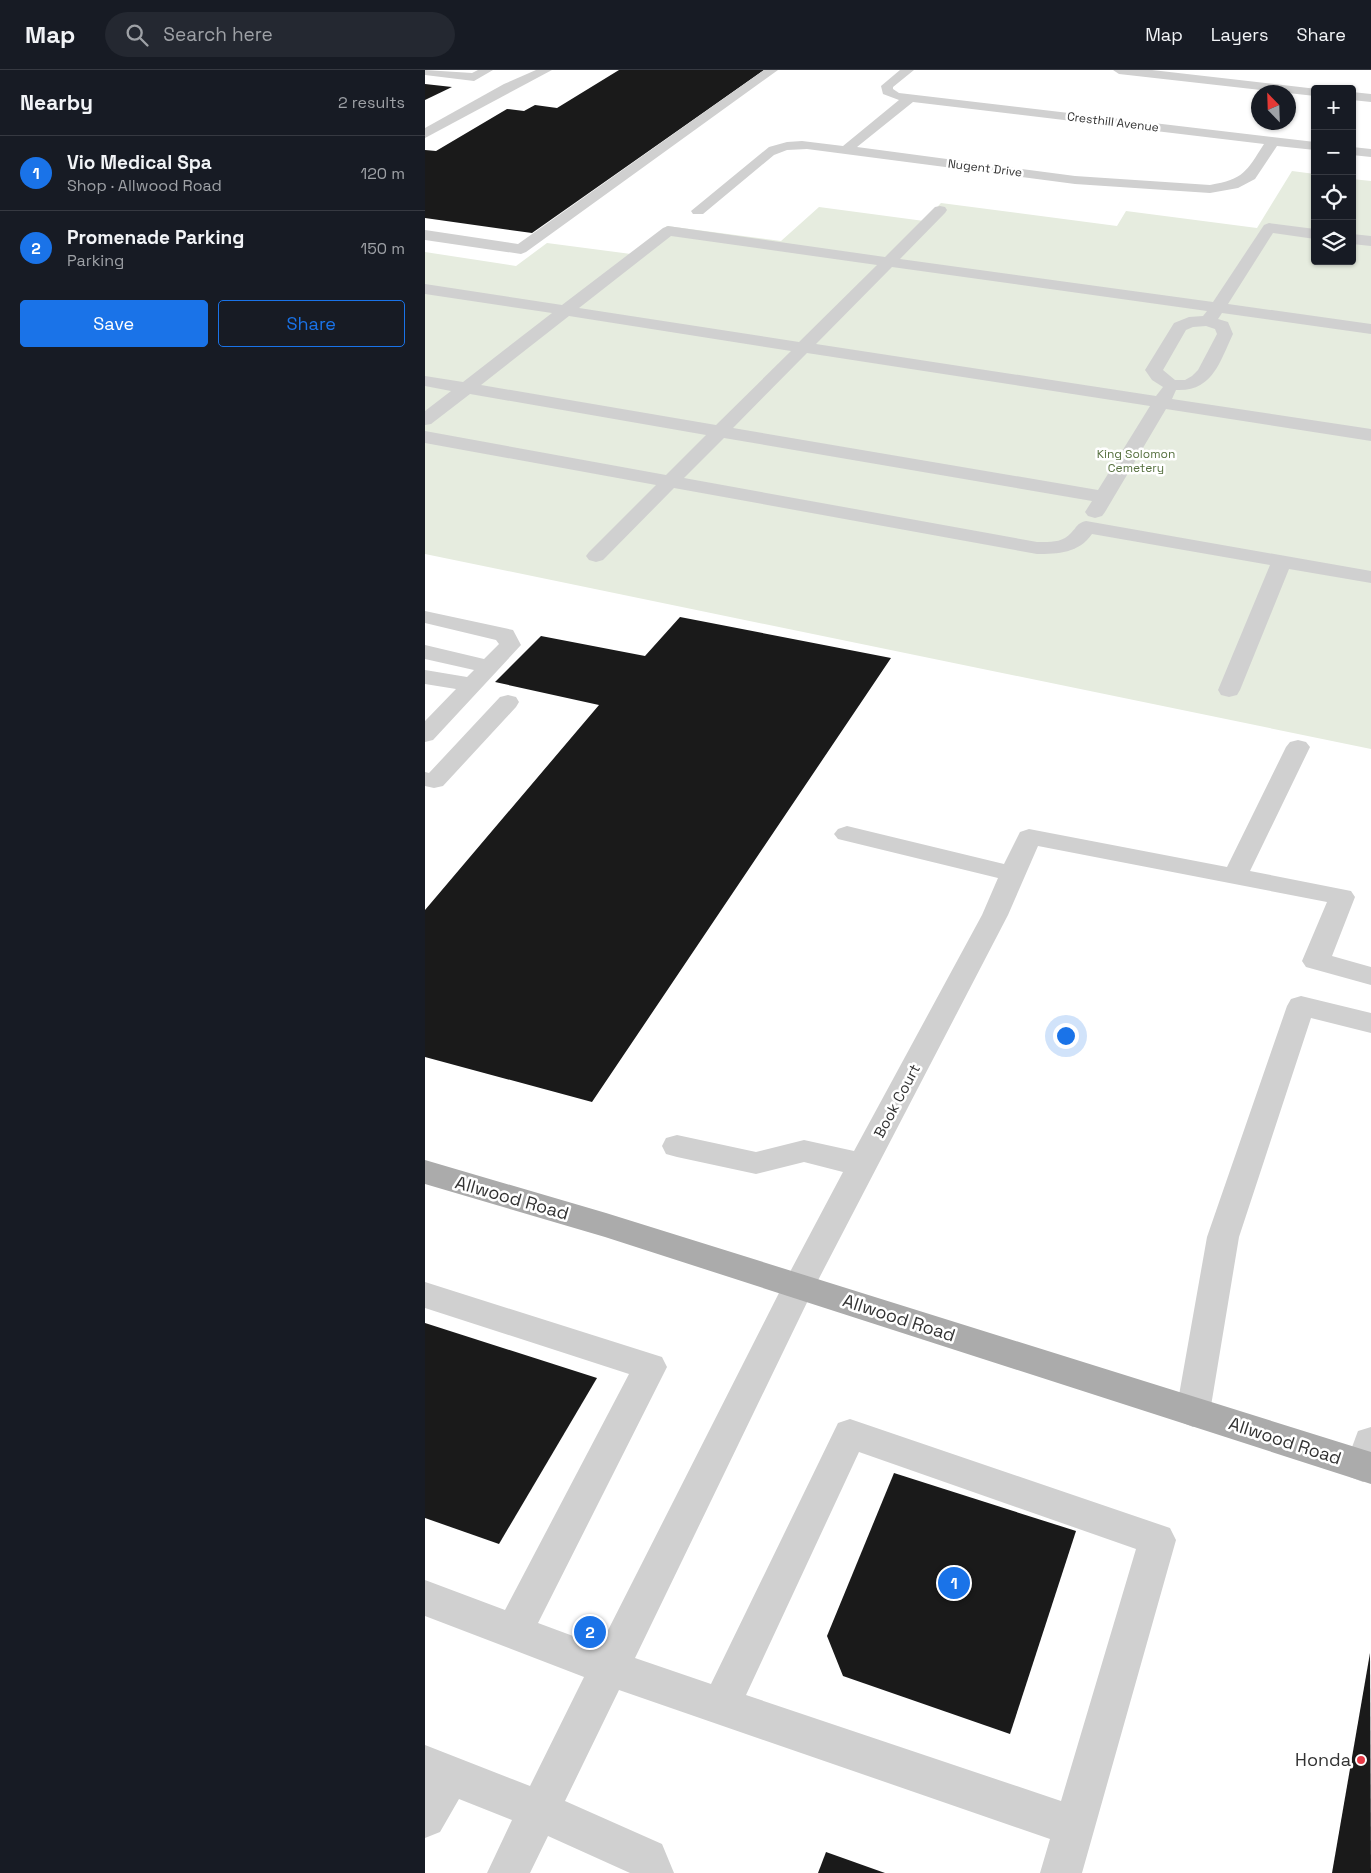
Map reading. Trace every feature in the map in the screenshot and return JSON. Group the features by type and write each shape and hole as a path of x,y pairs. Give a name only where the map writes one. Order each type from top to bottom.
{"main road":[{"name":"Allwood Road","path":"425,1172 606,1225 1193,1412 1368,1459"}],"street":[{"path":"425,134 509,87 546,70"},
{"path":"425,234 521,249 772,70"},
{"name":"Cresthill Avenue","path":"907,70 887,86 887,91 896,96 910,98 1311,146"},
{"path":"1119,70 1311,92"},
{"path":"425,71 474,83 489,75 527,79"},
{"path":"1356,96 1371,98"},
{"path":"846,150 910,98"},
{"name":"Nugent Drive","path":"698,212 774,149 793,145 846,150 1075,180 1210,189 1233,185 1250,176 1273,141"},
{"path":"1356,151 1371,153"},
{"path":"595,556 671,482 940,210"},
{"path":"1213,315 1222,326 1225,334 1202,377 1191,383 1172,386 1157,378 1154,370 1180,327 1189,322 1213,315 1269,228 1311,233"},
{"path":"425,420 668,231 889,262 1213,315 1371,329"},
{"path":"1356,239 1371,241"},
{"path":"425,289 1371,436"},
{"path":"425,381 1104,497"},
{"path":"425,437 1037,548 1059,548 1079,539 1172,386"},
{"path":"1086,526 1371,577"},
{"path":"1229,690 1282,561"},
{"path":"425,617 505,635 510,645 425,735"},
{"path":"425,652 489,667"},
{"path":"425,677 473,685"},
{"path":"425,779 434,781 508,702"},
{"path":"1298,747 1235,876 1342,897 1316,962 1371,976"},
{"path":"847,834 1013,874"},
{"name":"Book Court","path":"508,1873 798,1286 995,915 1029,837 1235,876"},
{"path":"1193,1412 1223,1238 1301,1006 1371,1023"},
{"path":"677,1146 756,1163 804,1151 863,1165"},
{"path":"425,1295 651,1367 514,1631"},
{"path":"721,1706 850,1434 1157,1540 1061,1873"},
{"path":"425,1598 609,1668 1074,1826"},
{"path":"425,1818 438,1770 539,1810 647,1859 653,1873"}],"green space":[{"name":"King Solomon Cemetery","path":"1292,171 1311,173 1311,265 1356,265 1356,179 1371,181 1371,749 425,554 425,252 516,266 547,243 631,254 667,226 781,241 819,207 924,221 941,203 1117,226 1126,211 1257,228"}],"building":[{"path":"619,70 764,70 532,233 425,218 425,150 436,151 507,109 524,111 535,105 557,108"},
{"path":"425,84 452,87 425,100"},
{"path":"680,617 891,658 592,1102 425,1057 425,910 599,705 495,682 541,636 645,656"},
{"path":"425,1323 597,1378 499,1544 425,1518"},
{"path":"894,1473 1076,1531 1010,1734 843,1676 827,1636"},
{"name":"Honda","path":"1370,1653 1371,1873 1332,1873"},
{"path":"826,1852 885,1873 818,1873"}],"place":[{"name":"Vio Medical Spa","path":"954,1583"},
{"name":"Promenade Parking","path":"590,1632"},
{"name":"Honda","path":"1361,1760"}]}
